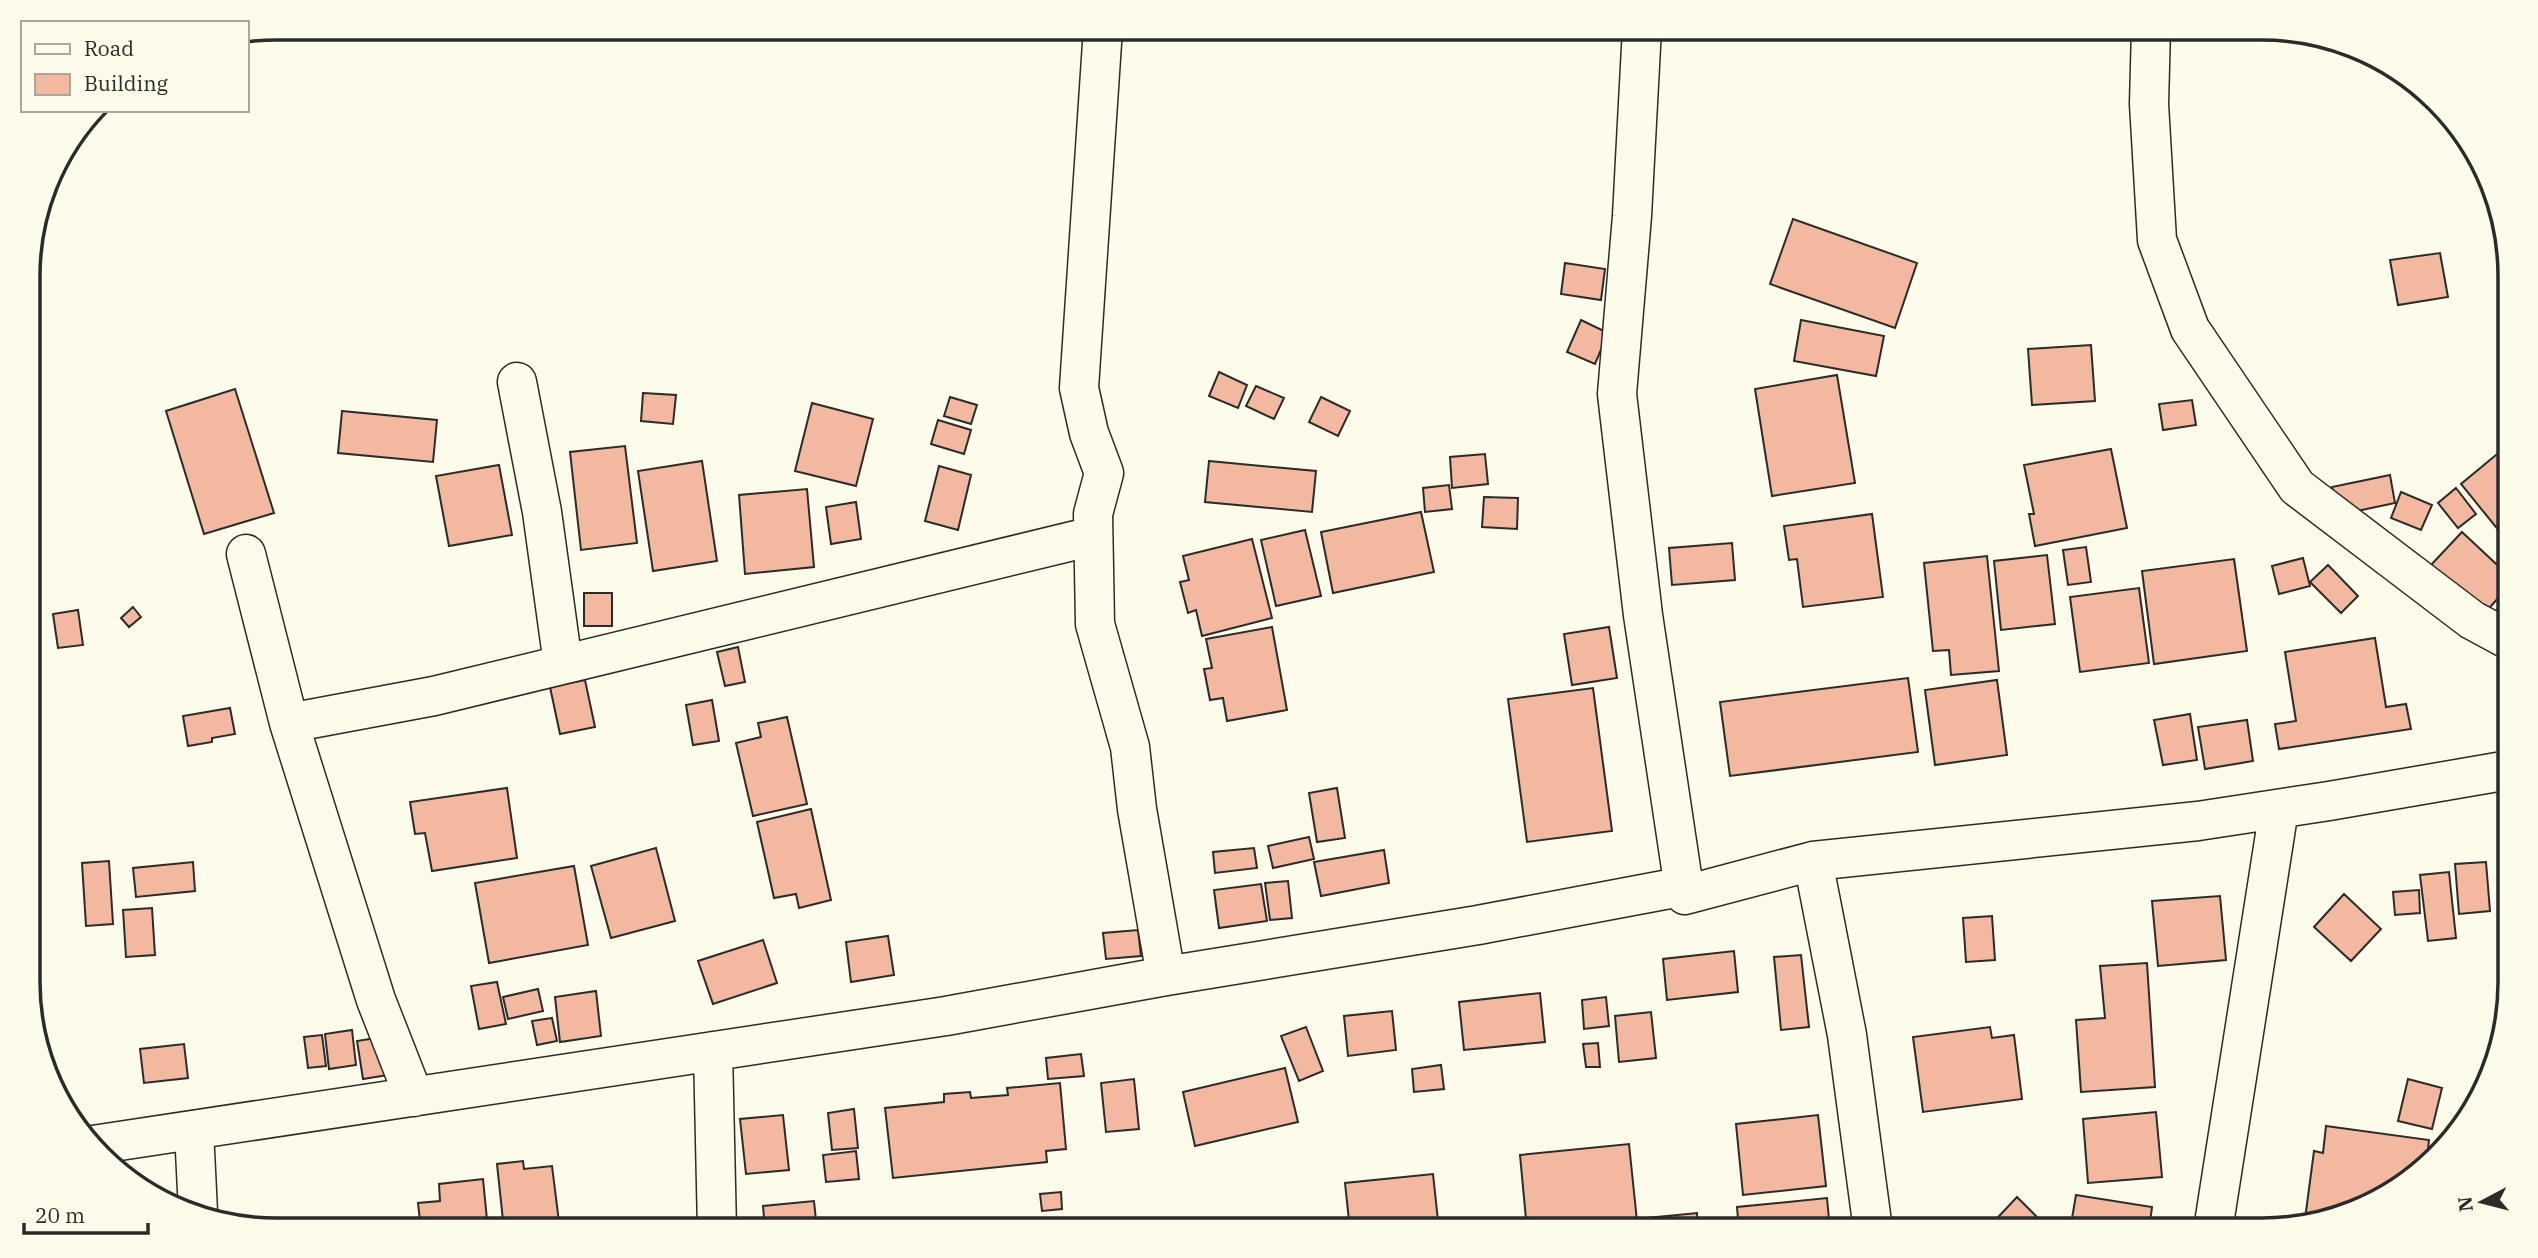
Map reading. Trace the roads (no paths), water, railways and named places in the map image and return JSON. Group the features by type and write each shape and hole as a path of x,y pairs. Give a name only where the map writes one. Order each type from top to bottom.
{"street":[{"path":"1102,40 1079,388 1089,433 1104,473 1093,514 1095,624 1130,747 1137,809 1166,976"},
{"path":"1641,40 1632,216 1617,394 1643,615 1685,895"},
{"path":"2151,40 2149,104 2157,240 2190,330 2297,487 2472,620 2498,634"},
{"path":"517,382 542,512 563,664"},
{"path":"289,723 433,696 1093,536"},
{"path":"246,554 289,723 376,1000 414,1097"},
{"path":"1685,895 1813,861 2198,821 2498,772"},
{"path":"2215,1217 2279,809"},
{"path":"1813,861 1847,1035 1871,1217"},
{"path":"104,1143 946,1016 1166,976 1478,925 1680,887 1685,895"},
{"path":"713,1051 717,1218"},
{"path":"194,1130 198,1204"}]}
